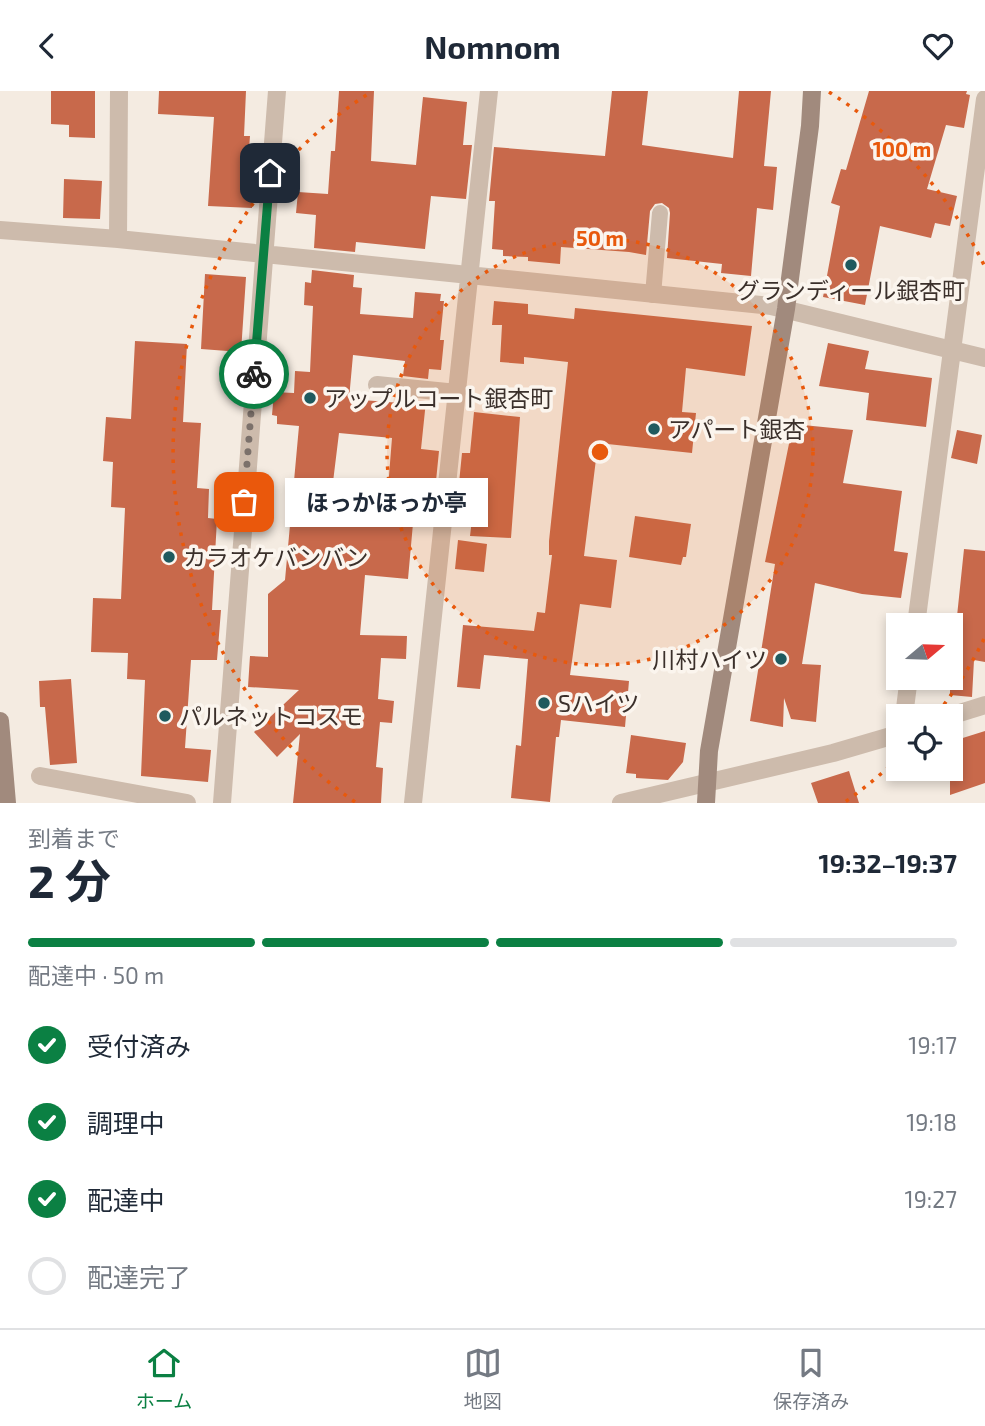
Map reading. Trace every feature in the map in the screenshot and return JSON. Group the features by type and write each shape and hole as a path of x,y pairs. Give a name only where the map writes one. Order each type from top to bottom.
{"street":[{"path":"118,239 119,91"},
{"path":"222,803 262,255 277,91"},
{"path":"413,803 489,91"},
{"path":"706,803 709,751 786,309 810,126 812,91"},
{"path":"918,613 985,99"},
{"path":"0,230 118,239 786,309 985,358"},
{"path":"377,385 457,393"},
{"path":"963,712 985,705"},
{"path":"0,721 7,803"},
{"path":"621,803 833,753 886,738"},
{"path":"40,776 187,803"}],"lane":[{"path":"653,295 660,213"}],"building":[{"path":"51,91 95,91 95,138 69,137 69,125 51,124"},
{"path":"159,91 246,91 244,136 250,136 249,149 256,149 252,208 208,206 214,117 158,114"},
{"path":"339,91 374,91 371,161 416,165 423,97 467,102 463,145 472,145 466,199 431,196 425,249 356,242 355,252 314,248 316,215 296,213 298,192 328,194 331,151 335,151"},
{"path":"612,91 648,91 642,145 733,158 739,91 771,91 764,166 777,167 773,210 757,208 751,276 721,273 722,264 667,258 670,213 669,208 662,203 655,204 650,211 646,255 561,247 560,264 528,261 528,257 503,256 503,250 492,249 495,201 489,201 494,147 605,156"},
{"path":"869,91 967,91 966,94 970,95 964,128 946,125 927,189 957,196 950,226 935,223 931,238 880,226 865,305 823,297 840,206 831,203 841,169 846,170"},
{"path":"64,179 102,181 100,219 63,218"},
{"path":"312,270 354,275 353,287 362,288 360,314 413,318 415,292 441,294 440,301 444,301 440,340 444,340 441,370 429,369 428,379 403,376 405,361 353,355 349,399 401,403 401,399 426,401 421,449 439,451 436,481 417,479 408,579 365,575 360,635 407,636 406,659 381,658 378,699 394,701 392,723 380,722 376,767 383,768 381,803 293,803 300,734 277,757 254,732 299,690 248,687 250,656 268,657 268,594 285,580 299,426 277,424 277,416 272,415 274,392 294,393 295,371 310,372 313,306 304,305 305,282 311,283","holes":["339,433 392,438 388,488 333,482"]},
{"path":"205,274 246,277 241,352 201,349"},
{"path":"494,301 528,304 528,314 574,319 575,308 752,326 745,376 686,368 682,412 696,413 692,453 598,443 584,556 617,560 611,608 580,604 570,675 629,681 625,727 561,720 559,737 556,737 550,802 511,798 516,745 521,746 528,659 484,655 480,689 457,687 463,625 534,631 537,612 545,613 552,555 549,555 549,541 568,362 524,357 524,364 500,362 502,325 492,325"},
{"path":"135,341 187,344 183,422 201,423 197,488 209,489 208,518 217,519 212,610 221,610 217,660 191,660 185,748 211,750 208,782 141,776 145,680 127,679 128,653 91,652 93,598 121,599 125,508 111,507 113,462 103,461 106,417 131,419"},
{"path":"828,343 869,351 865,369 932,378 926,427 866,420 869,393 819,386"},
{"path":"474,412 520,417 511,538 470,536 476,486 459,483 462,453 470,453"},
{"path":"793,424 853,430 843,483 902,491 894,551 908,553 901,598 862,594 815,583 802,664 821,665 816,722 791,719 784,698 783,727 750,721 775,564 765,562"},
{"path":"957,430 982,435 977,464 951,458"},
{"path":"635,516 691,524 686,557 683,557 681,565 629,557"},
{"path":"458,540 487,544 484,572 455,569"},
{"path":"964,549 985,551 985,662 974,660 972,697 950,695 950,690 963,690 963,613 957,613"},
{"path":"71,679 77,763 50,765 45,707 40,707 39,681"},
{"path":"985,731 985,783 950,795 950,781 963,781 963,738"},
{"path":"631,735 686,743 683,762 668,780 636,778 636,774 626,773"},
{"path":"849,771 859,803 818,803 811,783"}],"way so far":[{"path":"244,502 254,374"}],"place":[{"name":"グランディール銀杏町","path":"851,265"},
{"name":"アップルコート銀杏町","path":"310,398"},
{"name":"アパート銀杏","path":"654,429"},
{"name":"ほっかほっか亭","path":"244,502"},
{"name":"カラオケバンバン","path":"169,557"},
{"name":"川村ハイツ","path":"781,659"},
{"name":"Sハイツ","path":"544,703"},
{"name":"パルネットコスモ","path":"165,716"}],"route":[{"path":"254,374 270,173"}]}
